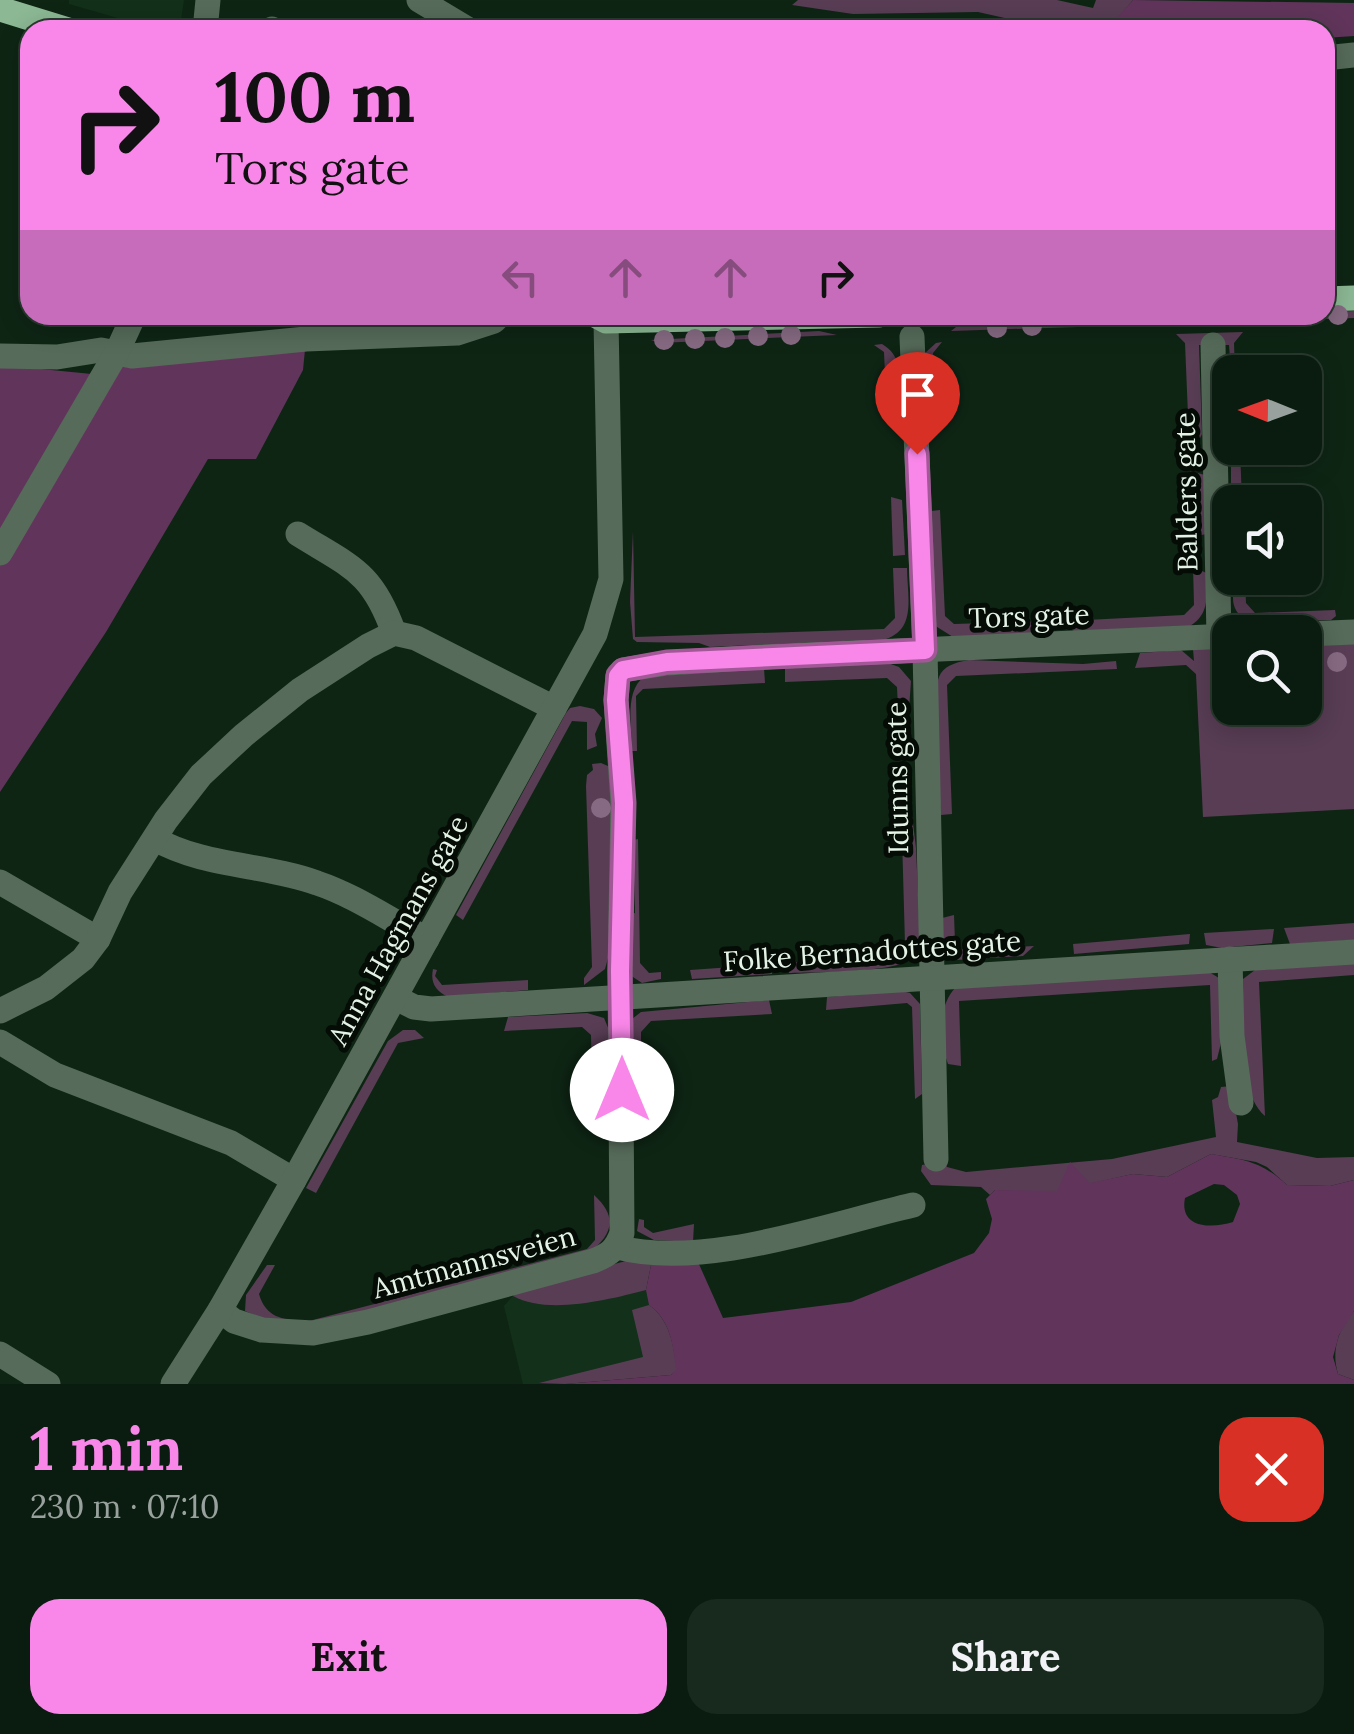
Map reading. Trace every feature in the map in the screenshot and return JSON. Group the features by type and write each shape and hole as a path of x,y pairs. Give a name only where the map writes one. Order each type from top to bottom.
{"main road":[{"path":"0,9 36,20"}],"street":[{"path":"420,0 453,20"},
{"path":"0,553 129,325"},
{"path":"0,356 57,357 101,350 132,356 306,339 457,334 483,325"},
{"name":"Anna Hagmans gate","path":"173,1384 294,1180 596,634 611,579 601,325"},
{"name":"Idunns gate","path":"912,336 925,650 936,1159"},
{"name":"Balders gate","path":"1213,345 1224,615"},
{"path":"298,534 374,586 394,633"},
{"path":"1322,633 1354,632"},
{"path":"0,1011 46,988 82,959 98,938 120,892 201,775 300,690 394,633 416,638 554,708"},
{"name":"Tors gate","path":"616,700 618,676 623,670 642,666 1212,638"},
{"name":"Amtmannsveien","path":"220,1310 234,1321 262,1330 313,1332 368,1322 593,1261 608,1256 617,1247 622,1233 624,803 616,700"},
{"path":"155,838 168,847 319,883 427,939"},
{"path":"0,882 98,938"},
{"name":"Folke Bernadottes gate","path":"396,998 414,1007 431,1009 1354,952"},
{"path":"1230,959 1232,1036 1241,1104"},
{"path":"0,1042 54,1075 231,1143 294,1180"},
{"path":"617,1247 635,1252 728,1251 913,1205"},
{"path":"0,1354 48,1384"}],"shaded area":[{"path":"69,0 184,0 181,20 124,20 69,4"},
{"path":"798,0 1057,0 1093,8 1096,0 1133,0 1117,20 1013,20 978,12 853,14 792,5"},
{"path":"1133,0 1354,3 1354,36 1335,37 1335,20 1117,18"},
{"path":"1354,311 1354,318 1335,319 1335,312"},
{"path":"1004,325 1137,325 951,331 956,327"},
{"path":"819,331 837,335 659,343 651,340"},
{"path":"1243,332 1234,343 1234,355 1230,355 1229,345 1199,345 1200,438 1189,439 1185,343 1176,334"},
{"path":"306,339 303,370 256,459 208,459 106,632 0,792 0,365 102,375 117,352"},
{"path":"942,342 933,353 935,393 931,394 924,385 925,353"},
{"path":"882,344 896,359 901,392 886,397 884,352 874,345"},
{"path":"1231,465 1241,465 1241,485 1231,485"},
{"path":"1190,471 1205,475 1206,534 1193,537"},
{"path":"891,497 902,500 905,555 893,556"},
{"path":"940,510 945,616 954,624 1049,621 1049,635 953,637 934,625 931,511"},
{"path":"633,531 635,637 884,629 895,618 893,568 907,568 906,619 896,634 886,639 710,647 699,643 637,642 633,639 630,602"},
{"path":"1193,566 1206,573 1206,596 1201,615 1190,626 1077,633 1069,628 1067,621 1184,615 1194,605"},
{"path":"1234,595 1246,595 1246,603 1255,613 1335,610 1336,616 1322,620 1322,615 1240,615 1233,603"},
{"path":"1354,640 1354,809 1203,817 1196,674 1186,665 1135,668 1140,653 1181,650 1194,661 1193,649 1212,647 1212,725 1322,725 1322,641"},
{"path":"969,660 1083,664 1116,661 1117,669 956,676 947,685 952,814 941,815 935,741 937,683 946,667"},
{"path":"885,662 899,667 911,681 906,751 900,752 897,687 887,678 785,682 785,667"},
{"path":"764,668 765,683 643,689 636,696 637,751 632,751 631,701 644,677"},
{"path":"580,706 594,709 602,718 595,734 597,746 587,750 587,722 572,721 463,920 456,915 566,713"},
{"path":"601,763 613,775 608,958 605,969 584,985 592,967 586,786 592,764"},
{"path":"900,766 906,766 916,848 920,939 915,954 909,960 886,967 789,973 786,963 895,956 905,944"},
{"path":"638,839 640,963 649,973 661,972 661,979 642,983 630,975 630,914 635,913 634,840"},
{"path":"954,915 955,942 963,950 1034,946 1023,956 956,960 945,947 942,931 942,918"},
{"path":"1354,923 1354,940 1290,944 1284,928"},
{"path":"1274,929 1272,943 1222,948 1206,945 1204,933"},
{"path":"1190,934 1189,944 1074,954 1073,944"},
{"path":"1354,963 1354,975 1259,982 1265,1116 1255,1104 1245,1071 1243,979 1255,970"},
{"path":"773,964 772,974 692,979 690,970"},
{"path":"433,969 442,985 528,980 528,990 448,997 435,986"},
{"path":"1209,972 1219,978 1222,1039 1217,1059 1212,1061 1210,985 959,1001 961,1066 948,1064 943,1014 956,987"},
{"path":"910,993 920,1004 922,1094 915,1099 912,1007 907,1003 826,1010 827,997"},
{"path":"769,1000 772,1014 651,1021 641,1032 641,1071 631,1071 632,1019 641,1012"},
{"path":"587,1013 604,1018 609,1030 611,1121 607,1128 593,1130 591,1035 582,1027 504,1031 508,1017"},
{"path":"403,1030 415,1030 424,1038 398,1043 316,1193 306,1188 388,1041"},
{"path":"1231,1086 1237,1142 1317,1158 1354,1157 1354,1180 1330,1186 1287,1185 1256,1162 1211,1154 1167,1177 1133,1174 1048,1193 995,1190 990,1195 981,1187 931,1185 921,1171 922,1165 944,1161 947,1167 966,1172 1112,1159 1216,1137 1212,1100 1218,1097 1221,1087"},
{"path":"1211,1154 1252,1163 1287,1185 1330,1186 1354,1180 1354,1311 1339,1335 1333,1357 1338,1374 1354,1380 1354,1384 565,1384 671,1375 676,1370 666,1326 649,1305 646,1290 652,1260 698,1262 723,1318 851,1302 974,1253 989,1233 992,1219 986,1199 995,1190 1057,1191 1070,1162 1090,1183 1133,1174 1167,1177","holes":["1214,1184 1224,1185 1237,1195 1240,1204 1233,1222 1207,1225 1192,1221 1184,1208 1185,1198"]},
{"path":"594,1195 607,1211 609,1226 603,1240 588,1254 323,1323 273,1323 245,1311 246,1295 267,1265 275,1265 259,1294 266,1308 282,1318 305,1322 587,1249 595,1240"},
{"path":"639,1219 653,1233 694,1224 693,1242 654,1240 637,1231"},
{"path":"637,1258 677,1370 565,1384 523,1384 504,1306 518,1290"},
{"path":"637,1258 652,1260 646,1290 560,1305 527,1302 513,1296 518,1290"},
{"path":"649,1305 670,1334 677,1370 671,1375 539,1383 643,1357 632,1310"},
{"path":"1354,1311 1354,1380 1338,1374 1335,1357 1340,1333"}],"route":[{"path":"622,1090 624,803 616,714 618,676 623,670 667,662 925,650 917,454"}]}
